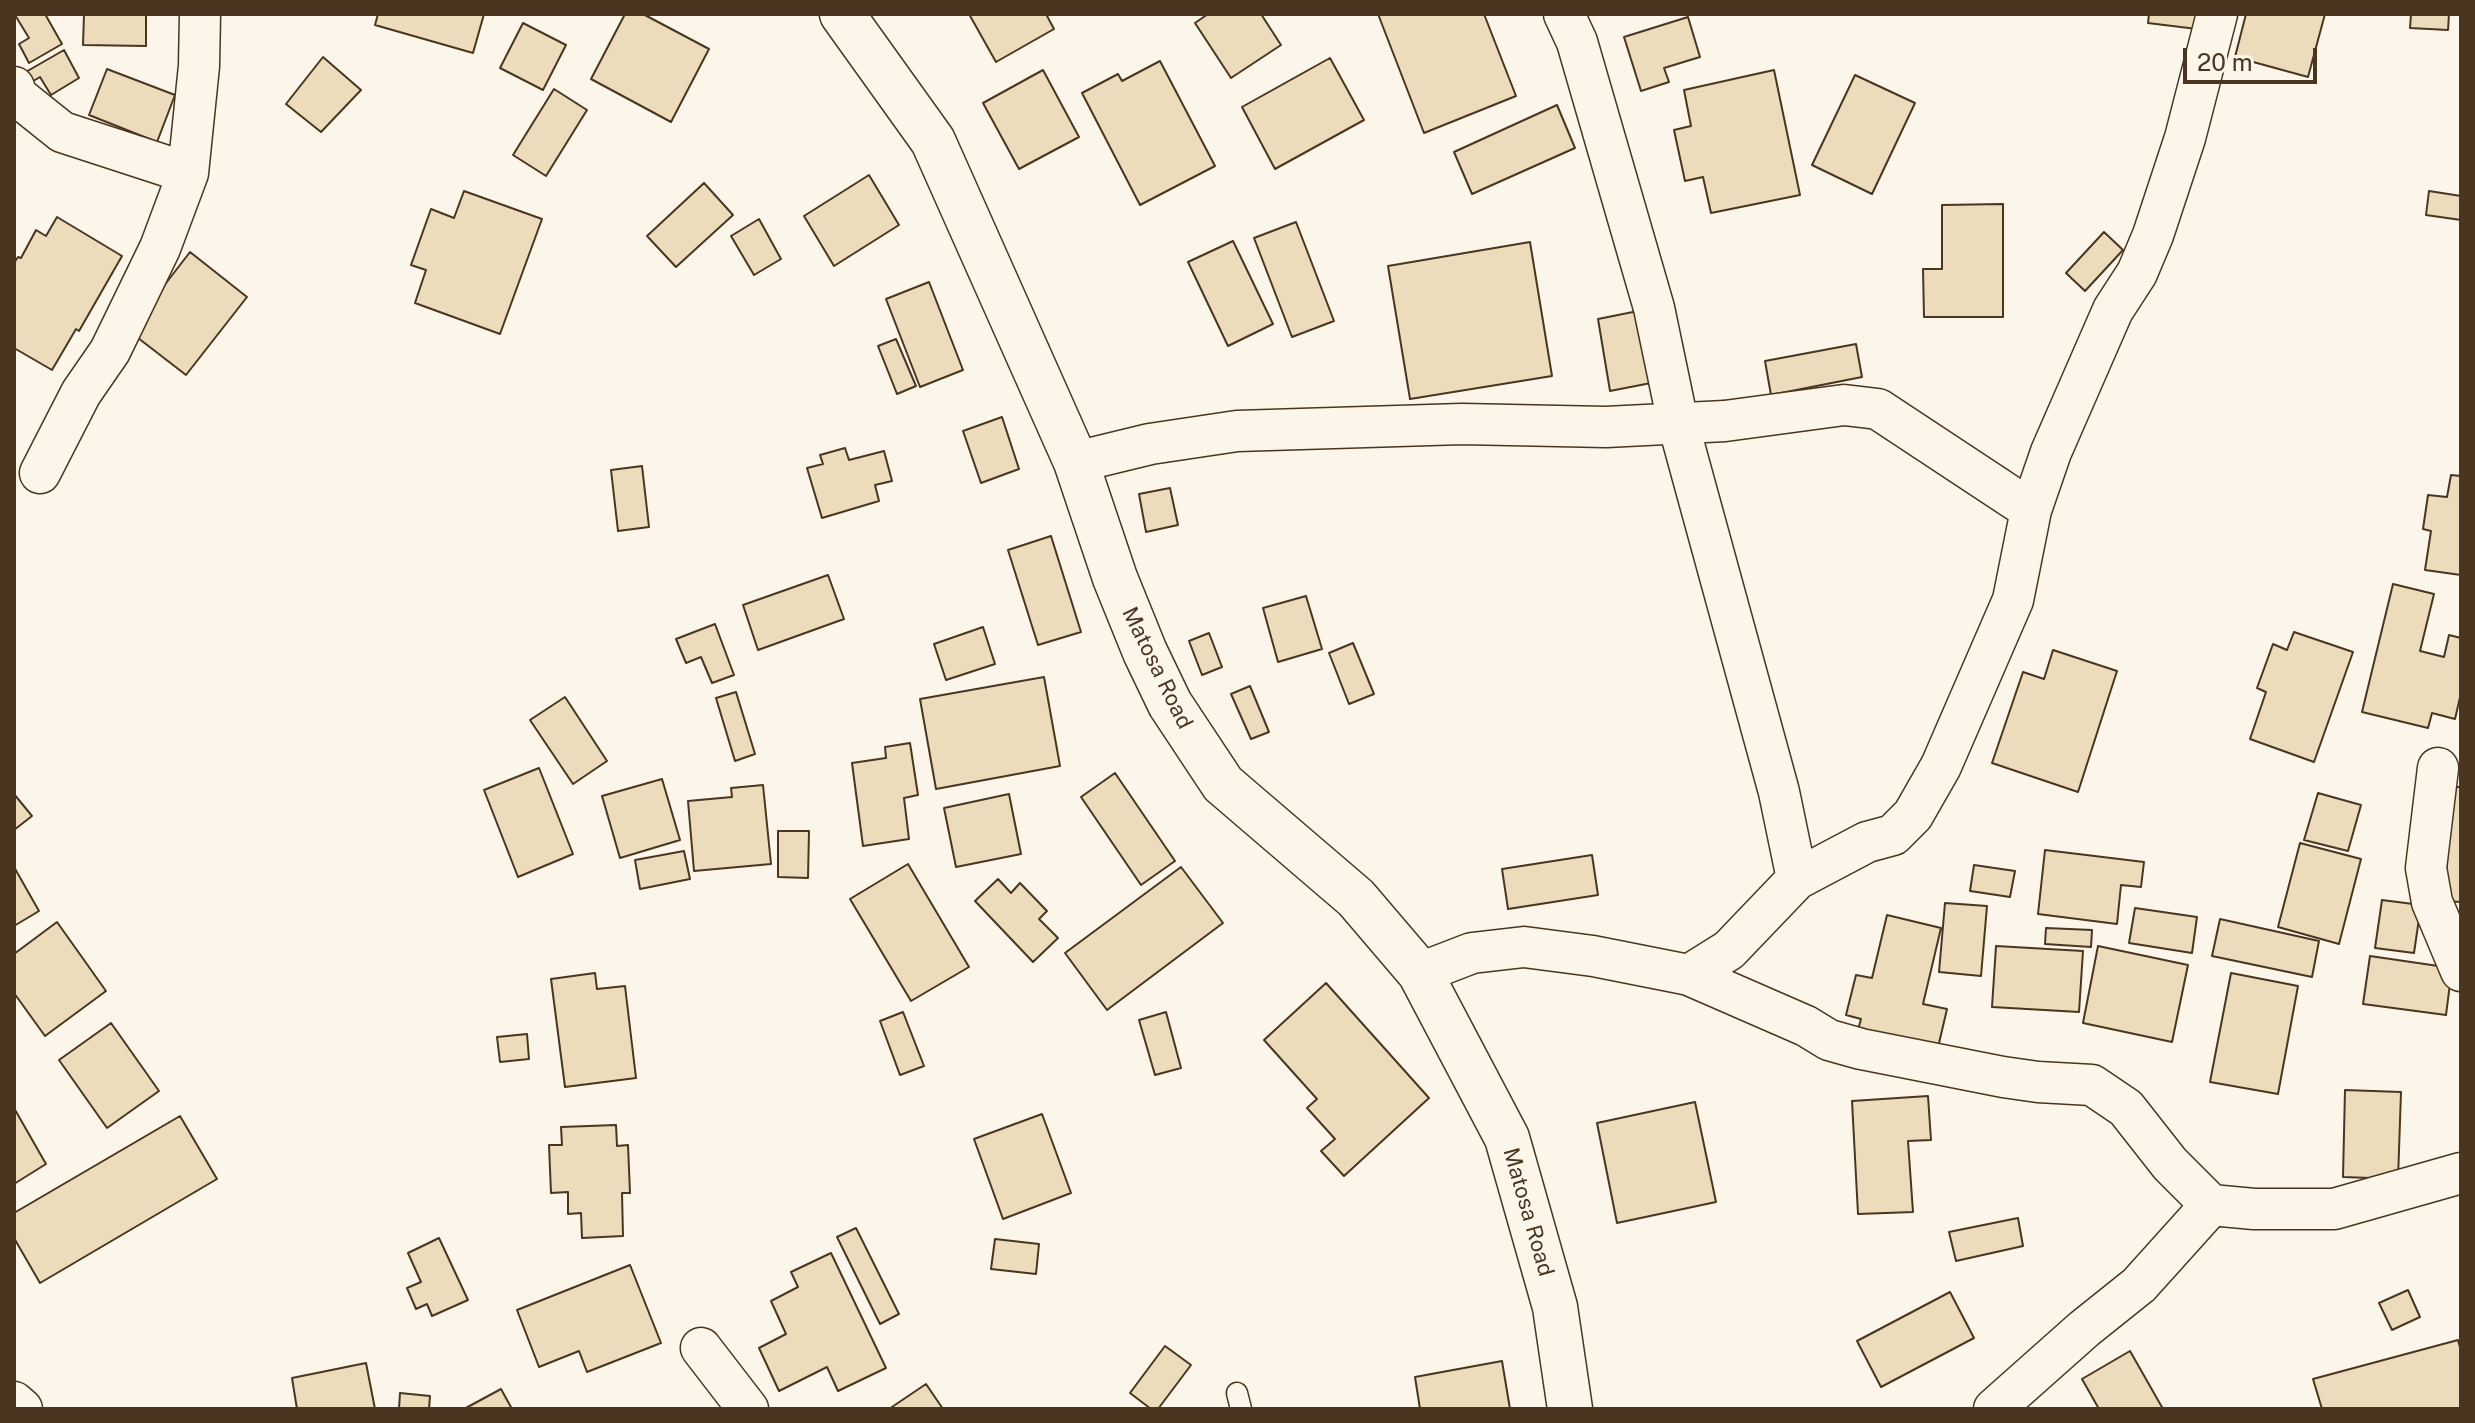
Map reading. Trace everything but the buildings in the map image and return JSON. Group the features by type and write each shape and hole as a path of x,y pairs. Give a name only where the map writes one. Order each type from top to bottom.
{"street":[{"path":"40,473 81,393 110,351 160,248 188,173 199,66 200,14"},
{"name":"Matosa Road","path":"842,14 933,141 1076,462 1115,578 1170,704 1223,784 1356,898 1420,973 1507,1138 1555,1307 1570,1409"},
{"path":"1564,14 1577,42 1654,308 1678,423 1779,792 1797,879"},
{"path":"1689,975 1729,950 1797,879 1867,842 1893,835 1913,815 1941,766 2013,600 2031,510 2051,452 2113,310 2137,273 2153,235 2185,138 2217,14"},
{"path":"14,87 17,96 62,132 188,173"},
{"path":"1076,462 1150,444 1237,431 1462,424 1606,427 1725,421 1844,405 1878,409 2031,510"},
{"path":"2438,768 2426,868 2432,902 2461,971"},
{"path":"1420,973 1472,953 1524,947 1593,956 1689,975 1806,1026 1829,1040 1850,1046 2003,1077 2092,1085 2126,1108 2170,1164 2211,1205 2254,1209 2334,1209 2461,1173"},
{"path":"1994,1409 2139,1285 2211,1205"},
{"path":"701,1348 748,1409"},
{"path":"14,1402 22,1409"}]}
